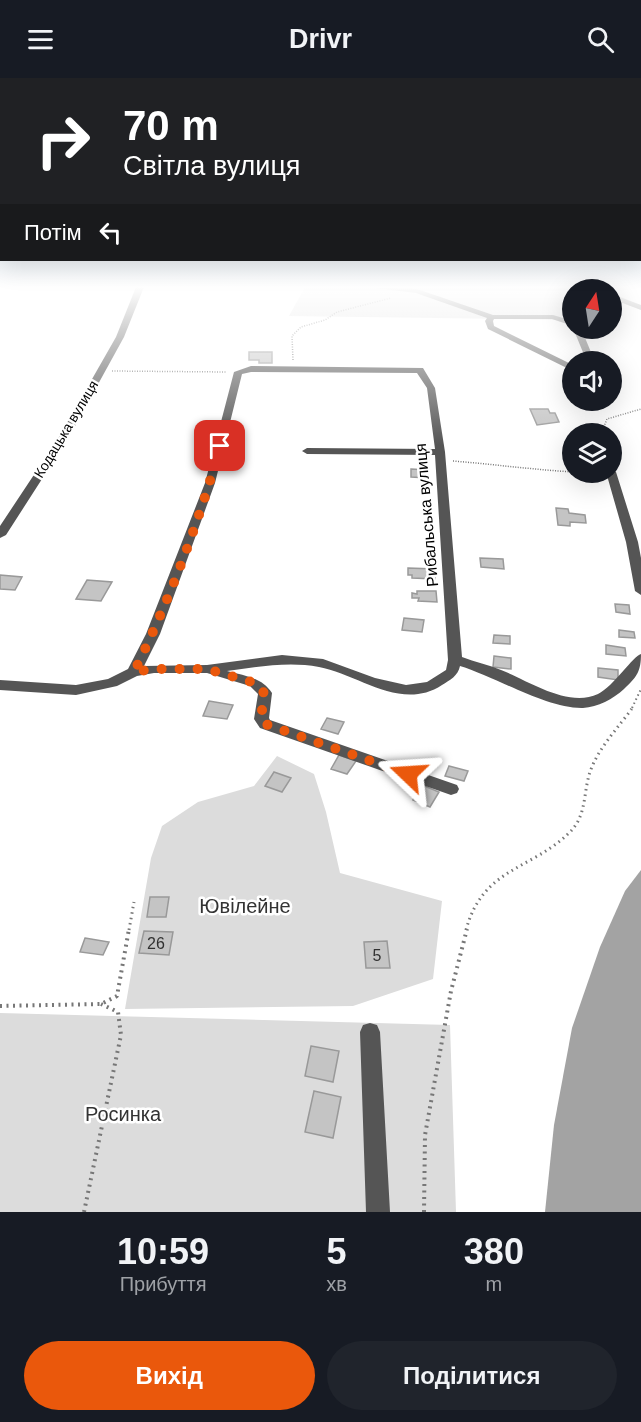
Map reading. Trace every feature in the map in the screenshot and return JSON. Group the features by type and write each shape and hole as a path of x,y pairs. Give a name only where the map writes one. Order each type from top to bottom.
{"street":[{"name":"Кодацька вулиця","path":"0,535 64,436 118,340"},
{"path":"517,340 562,362"},
{"path":"134,672 153,634 210,483 238,372 251,369 292,369"},
{"name":"Рибальська вулиця","path":"292,369 420,370 431,388 440,456 455,660"},
{"path":"307,451 440,456"},
{"path":"614,483 632,542 641,591"},
{"path":"0,685 76,690 112,683 134,672 154,669 207,669 282,659 323,663 371,682 406,690 432,685 452,672 455,660 495,673 533,691 583,703 605,697 627,681 641,658"},
{"path":"207,669 255,683 264,693 261,719 265,724 451,789"},
{"path":"370,1032 378,1212"}],"path":[{"path":"292,340 292,369"},
{"path":"101,371 238,372"},
{"path":"605,423 607,419 641,409"},
{"path":"440,456 562,472"},
{"path":"424,1212 425,1136 451,991 471,912 488,888 516,866 554,845 571,831 582,815 590,772 600,753 633,707 641,690"},
{"path":"0,1006 101,1004 117,996 134,902"},
{"path":"84,1212 122,1035 118,1012 101,1004"}],"green space":[{"name":"Ювілейне","path":"277,756 314,774 326,812 340,873 442,901 433,979 353,1006 125,1009 151,858 162,826 198,802 254,786"},
{"name":"Росинка","path":"0,1013 450,1025 456,1212 0,1212"}],"shaded area":[{"path":"641,870 641,1212 545,1212 554,1125 572,1028 600,947 625,891"}],"building":[{"path":"249,352 272,352 272,363 249,360"},
{"path":"530,409 548,409 550,413 555,413 559,422 537,425"},
{"path":"411,469 428,470 428,478 411,477"},
{"path":"556,508 568,509 569,513 585,515 586,523 570,522 570,526 558,525"},
{"path":"480,558 503,559 504,569 481,567"},
{"path":"408,568 435,569 435,579 412,578 412,575 408,575"},
{"path":"0,575 22,577 15,590 0,589"},
{"path":"87,580 112,582 101,601 76,599"},
{"path":"417,591 436,591 437,602 418,601 419,598 412,598 412,593 417,594"},
{"path":"615,604 629,605 630,614 616,612"},
{"path":"404,618 424,620 422,632 402,630"},
{"path":"619,630 634,632 635,638 619,637"},
{"path":"494,635 510,636 510,644 493,643"},
{"path":"606,645 625,648 626,656 606,654"},
{"path":"494,656 511,658 511,669 493,667"},
{"path":"598,668 618,670 618,680 598,677"},
{"path":"209,701 233,705 227,719 203,716"},
{"path":"327,718 344,722 338,734 321,729"},
{"path":"339,755 356,761 347,774 331,769"},
{"path":"449,766 468,771 464,781 445,776"},
{"path":"274,772 291,778 282,792 265,786"},
{"path":"422,785 439,792 430,807 413,800"},
{"path":"150,897 169,897 166,917 147,917"},
{"path":"144,931 173,932 169,955 139,953"},
{"path":"85,938 109,942 103,955 80,952"},
{"path":"387,941 390,968 366,968 364,942"},
{"path":"311,1046 339,1051 333,1082 305,1076"},
{"path":"314,1091 341,1097 333,1138 305,1132"}],"route":[{"path":"220,446 210,483 174,579 153,634 134,672 154,669 207,669 255,683 264,693 261,719 265,724 408,774"}]}
